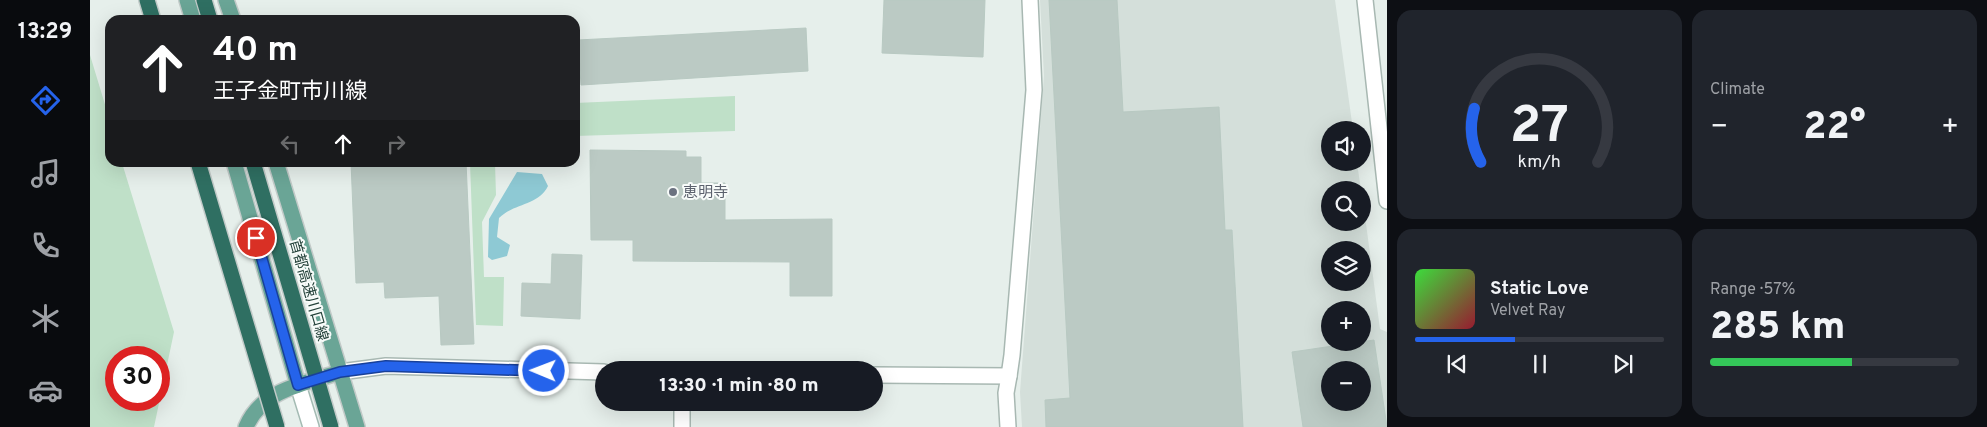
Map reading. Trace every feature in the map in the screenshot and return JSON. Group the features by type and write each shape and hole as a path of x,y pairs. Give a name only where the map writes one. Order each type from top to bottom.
{"highway":[{"path":"147,0 152,15"},
{"path":"204,0 208,15"},
{"path":"200,167 278,427"},
{"name":"首都高速川口線","path":"254,167 331,427"}],"main road":[{"path":"188,0 192,15"},
{"path":"226,0 231,15"},
{"path":"235,167 298,385"},
{"path":"278,167 357,427"},
{"path":"246,427 257,407 274,395 298,385 340,372"}],"street":[{"path":"1008,427 1006,393 1012,355 1034,90 1030,0"},
{"path":"1365,0 1387,201"},
{"path":"340,372 386,366 595,372"},
{"path":"883,375 1009,376"},
{"path":"298,385 311,427"},
{"path":"682,411 682,427"}],"shaded area":[{"path":"1040,0 1335,0 1352,121 1321,121 1321,171 1358,171 1360,181 1321,181 1321,231 1367,231 1368,241 1321,241 1321,291 1371,291 1371,261 1380,329 1387,332 1387,427 1022,427 1020,392 1044,76"}],"green space":[{"path":"90,55 105,104 105,167 123,167 174,332 170,351 170,346 105,346 105,411 157,411 154,427 90,427"},
{"path":"735,96 735,131 580,136 580,103"},
{"path":"470,167 495,167 496,195 482,222 484,277 504,277 503,326 476,325"}],"water":[{"path":"517,172 542,174 548,186 544,193 532,201 512,209 499,218 497,237 510,245 507,256 492,260 488,257 489,219"}],"building":[{"path":"884,0 985,0 983,57 882,53"},
{"path":"1049,0 1117,0 1123,112 1219,107 1225,230 1232,230 1243,427 1046,427 1045,400 1070,398"},
{"path":"806,28 808,71 581,85 580,40"},
{"path":"590,150 686,151 686,157 701,157 701,183 725,183 725,220 832,219 832,296 790,296 790,262 633,261 633,240 591,240"},
{"path":"351,167 466,167 474,344 441,345 439,296 385,298 384,282 356,283"},
{"path":"552,254 582,255 580,319 521,316 522,283 551,284"},
{"path":"1371,340 1374,340 1387,427 1303,427 1292,352 1321,348 1321,351 1371,351"}],"place":[{"name":"恵明寺","path":"673,192"}],"route":[{"path":"256,238 298,385 340,372 386,366 544,371"}]}
